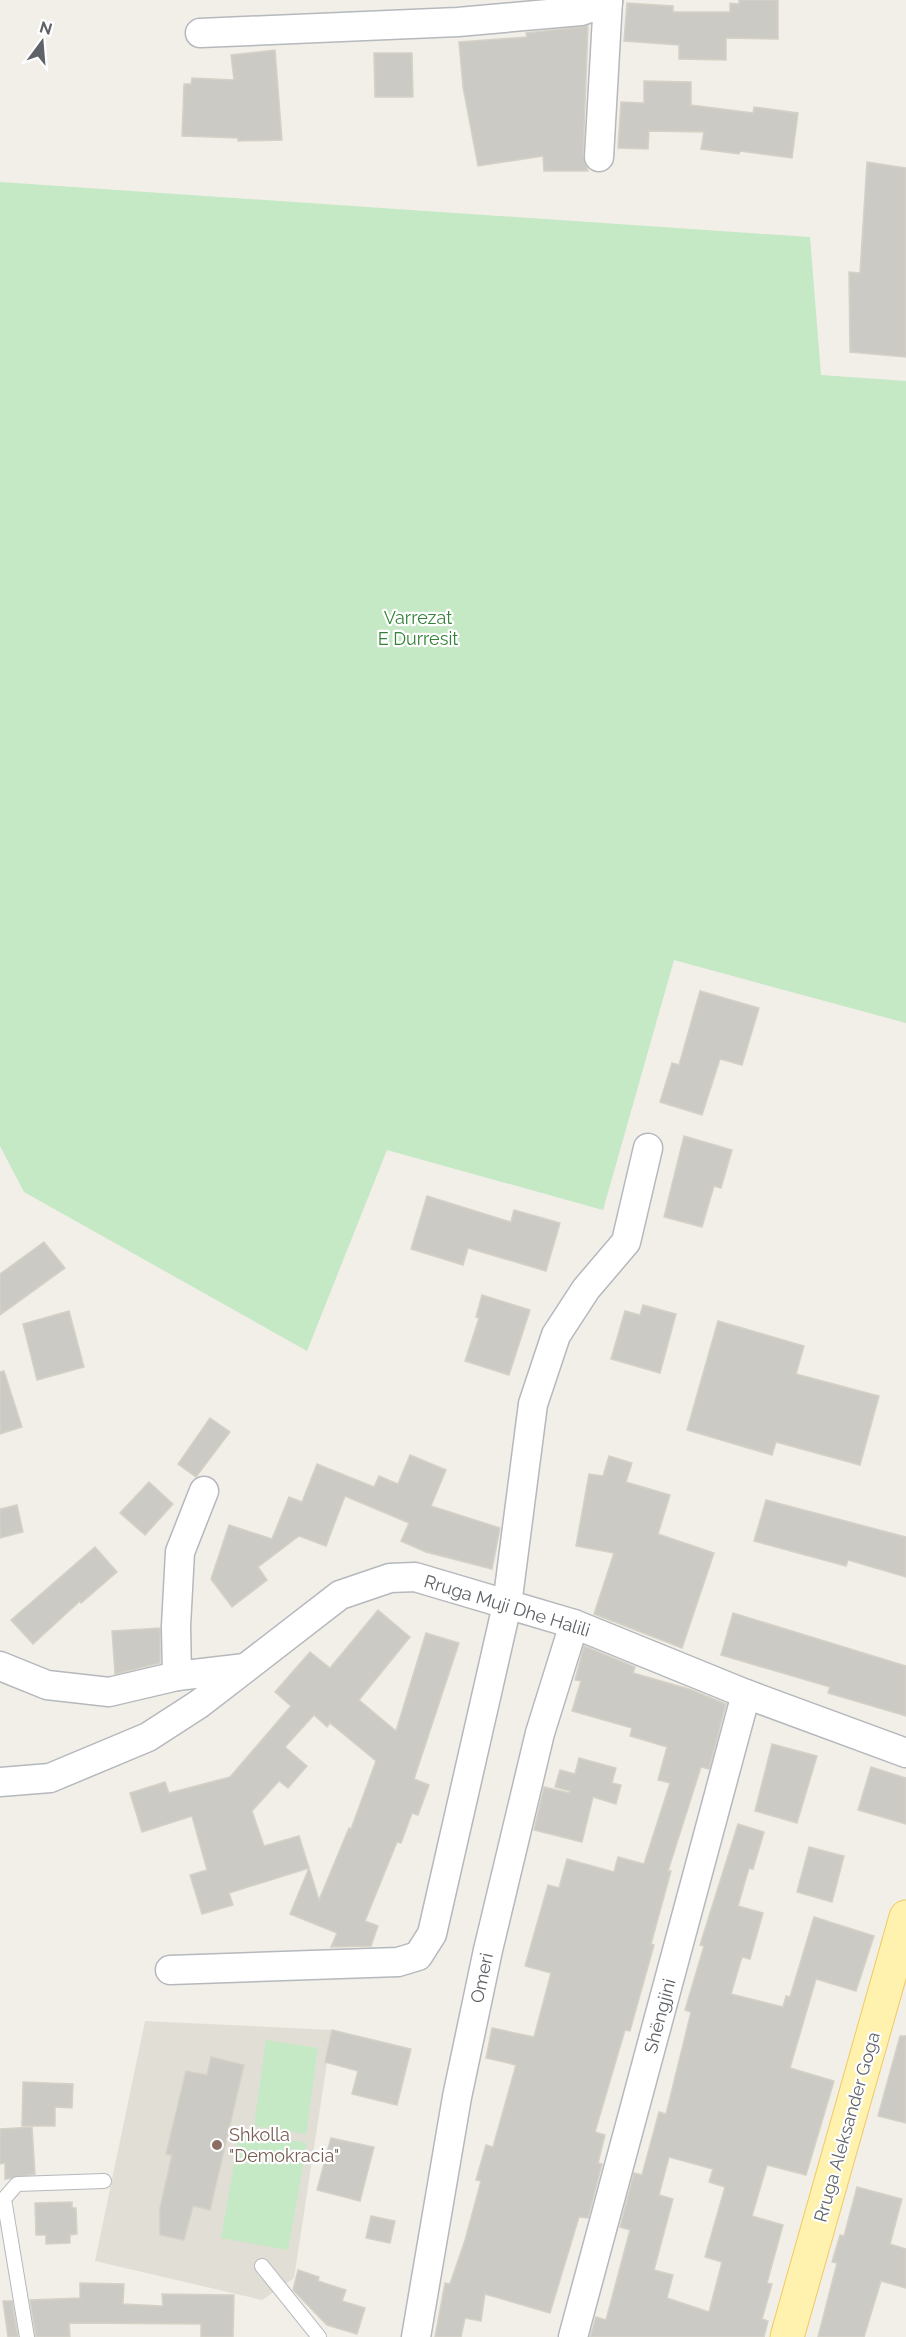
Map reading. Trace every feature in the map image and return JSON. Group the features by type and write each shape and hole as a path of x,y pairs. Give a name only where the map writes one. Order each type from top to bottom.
{"main road":[{"name":"Rruga Aleksander Goga","path":"788,2337 906,1917"}],"street":[{"path":"200,33 458,22 581,11 608,1 599,157"},
{"path":"170,1970 398,1962 418,1956 432,1934 507,1605 533,1404 556,1335 586,1289 626,1242 648,1148"},
{"path":"177,1676 176,1626 180,1552 204,1491"},
{"name":"Rruga Muji Dhe Halili","path":"0,1782 50,1778 148,1737 199,1704 340,1595 390,1578 415,1577 574,1624 746,1694 906,1753"},
{"name":"Omeri","path":"416,2337 457,2097 488,1950 540,1733 574,1624"},
{"path":"0,1666 47,1685 109,1692 177,1676 245,1668"},
{"name":"Shëngjini","path":"573,2337 746,1694"}],"lane":[{"path":"27,2337 4,2199 18,2184 104,2181"},
{"path":"262,2266 319,2337"}],"shaded area":[{"name":"Shkolla \"Demokracia\"","path":"145,2021 332,2030 294,2278 262,2300 95,2261"}],"green space":[{"name":"Varrezat E Durresit","path":"0,182 810,237 821,375 906,381 906,1023 674,960 603,1210 387,1150 307,1351 24,1192 0,1146"},
{"path":"266,2040 318,2048 306,2134 254,2126"},
{"path":"240,2131 307,2143 288,2250 221,2238"}],"building":[{"path":"739,0 778,0 778,39 726,38 726,60 679,59 679,45 624,41 627,3 673,6 673,12 730,12 730,3 739,4"},
{"path":"588,26 583,156 588,171 544,171 543,156 478,166 463,87 459,42 527,37 526,33"},
{"path":"275,50 282,140 238,141 238,138 182,136 184,84 191,84 192,78 234,80 231,55"},
{"path":"374,53 412,53 413,97 375,97"},
{"path":"644,81 691,82 691,105 753,113 754,107 798,113 792,158 740,151 739,154 701,149 704,132 649,131 648,149 618,148 621,102 644,103"},
{"path":"867,162 906,168 906,357 850,352 849,272 860,273"},
{"path":"700,991 759,1008 742,1065 720,1059 702,1115 660,1102 672,1063 679,1065"},
{"path":"684,1136 732,1150 721,1188 714,1186 702,1227 664,1217"},
{"path":"427,1196 511,1222 514,1210 560,1223 546,1271 468,1248 463,1265 411,1249"},
{"path":"44,1242 65,1268 0,1315 0,1274"},
{"path":"482,1295 530,1310 509,1375 465,1361 479,1318 476,1317"},
{"path":"643,1305 676,1314 660,1373 611,1359 625,1311 640,1315"},
{"path":"69,1311 84,1367 37,1380 23,1324"},
{"path":"718,1321 804,1346 796,1374 879,1396 860,1465 776,1442 772,1455 687,1430"},
{"path":"4,1371 22,1427 0,1434 0,1372"},
{"path":"210,1418 230,1432 196,1477 178,1464"},
{"path":"410,1455 446,1470 431,1506 500,1528 492,1569 426,1552 401,1541 409,1523 345,1496 326,1546 299,1536 258,1567 267,1580 232,1607 211,1579 229,1525 272,1539 289,1497 302,1502 317,1464 374,1487 379,1476 398,1484"},
{"path":"609,1456 632,1463 626,1482 670,1495 658,1534 714,1553 682,1648 594,1614 614,1553 576,1546 589,1474 603,1476"},
{"path":"149,1482 173,1504 145,1535 120,1513"},
{"path":"766,1500 906,1537 906,1577 848,1560 846,1566 754,1541"},
{"path":"17,1505 23,1532 0,1538 0,1509"},
{"path":"95,1547 117,1572 81,1603 80,1601 33,1644 11,1620"},
{"path":"378,1610 410,1637 359,1700 396,1731 426,1633 459,1643 414,1779 429,1785 418,1815 412,1813 401,1843 397,1842 365,1921 378,1926 371,1946 331,1947 337,1933 290,1914 309,1868 229,1893 233,1905 202,1914 190,1875 207,1870 192,1816 142,1832 130,1793 165,1782 169,1793 230,1777 291,1706 275,1692 310,1652 330,1668","holes":["314,1715 327,1727 330,1723 376,1761 351,1829 349,1828 319,1900 299,1836 264,1846 252,1811 279,1781 288,1788 307,1766 285,1747"]},
{"path":"733,1613 906,1666 906,1716 828,1693 830,1687 721,1655"},
{"path":"160,1628 160,1663 115,1674 112,1631"},
{"path":"584,1646 635,1667 633,1673 689,1689 726,1704 709,1769 701,1767 668,1871 671,1871 651,1944 654,1945 630,2031 625,2030 595,2132 605,2135 598,2163 602,2164 588,2218 579,2217 550,2313 485,2294 481,2321 465,2318 461,2337 435,2337 445,2283 450,2284 481,2181 476,2180 486,2145 493,2147 516,2065 486,2058 492,2028 534,2037 551,1973 525,1966 548,1885 559,1888 567,1859 614,1872 618,1857 644,1864 670,1783 658,1780 667,1747 630,1736 632,1728 572,1711 581,1681 575,1680"},
{"path":"772,1744 817,1756 797,1823 755,1811"},
{"path":"579,1758 616,1768 612,1783 621,1785 616,1804 593,1797 582,1842 534,1830 544,1787 569,1793 570,1791 555,1787 560,1770 575,1774"},
{"path":"871,1767 906,1778 906,1824 858,1810"},
{"path":"738,1824 764,1832 753,1869 749,1868 738,1906 763,1913 750,1959 742,1957 731,1994 783,2007 786,1996 790,1997 814,1917 874,1936 856,1991 816,1979 790,2068 834,2081 806,2175 767,2165 752,2216 783,2225 767,2283 772,2284 762,2319 768,2321 764,2337 590,2337 596,2317 606,2320 630,2230 620,2227 634,2173 642,2175 659,2112 666,2114 691,2012 685,2010 704,1946 700,1945","holes":["669,2157 713,2169 709,2182 725,2187 705,2257 722,2262 709,2312 667,2298 673,2275 654,2270 673,2199 659,2195"]},
{"path":"809,1847 844,1856 832,1902 797,1892"},
{"path":"332,2030 411,2049 397,2105 352,2094 358,2071 325,2062"},
{"path":"900,2036 906,2036 906,2123 878,2116"},
{"path":"211,2057 244,2065 210,2210 193,2206 184,2240 160,2235 160,2208 172,2155 166,2154 186,2071 207,2075"},
{"path":"23,2082 73,2084 72,2108 55,2107 55,2126 22,2126"},
{"path":"32,2127 35,2174 5,2179 5,2163 0,2164 0,2129"},
{"path":"331,2138 374,2147 360,2201 317,2190"},
{"path":"857,2187 902,2199 890,2244 906,2249 906,2288 881,2281 864,2337 818,2337 837,2263 832,2262 840,2235 844,2236"},
{"path":"72,2202 72,2208 76,2208 77,2234 70,2235 70,2243 46,2244 46,2235 36,2235 35,2203"},
{"path":"371,2216 395,2221 390,2243 366,2238"},
{"path":"298,2270 319,2277 318,2281 346,2290 342,2301 365,2308 357,2334 327,2325 293,2290"},
{"path":"80,2283 124,2284 123,2304 163,2306 162,2294 234,2295 233,2337 201,2337 201,2324 69,2323 70,2337 36,2337 30,2300 80,2298"},
{"path":"3,2301 12,2301 18,2337 8,2337"}],"place":[{"name":"Shkolla \"Demokracia\"","path":"217,2145"}]}
